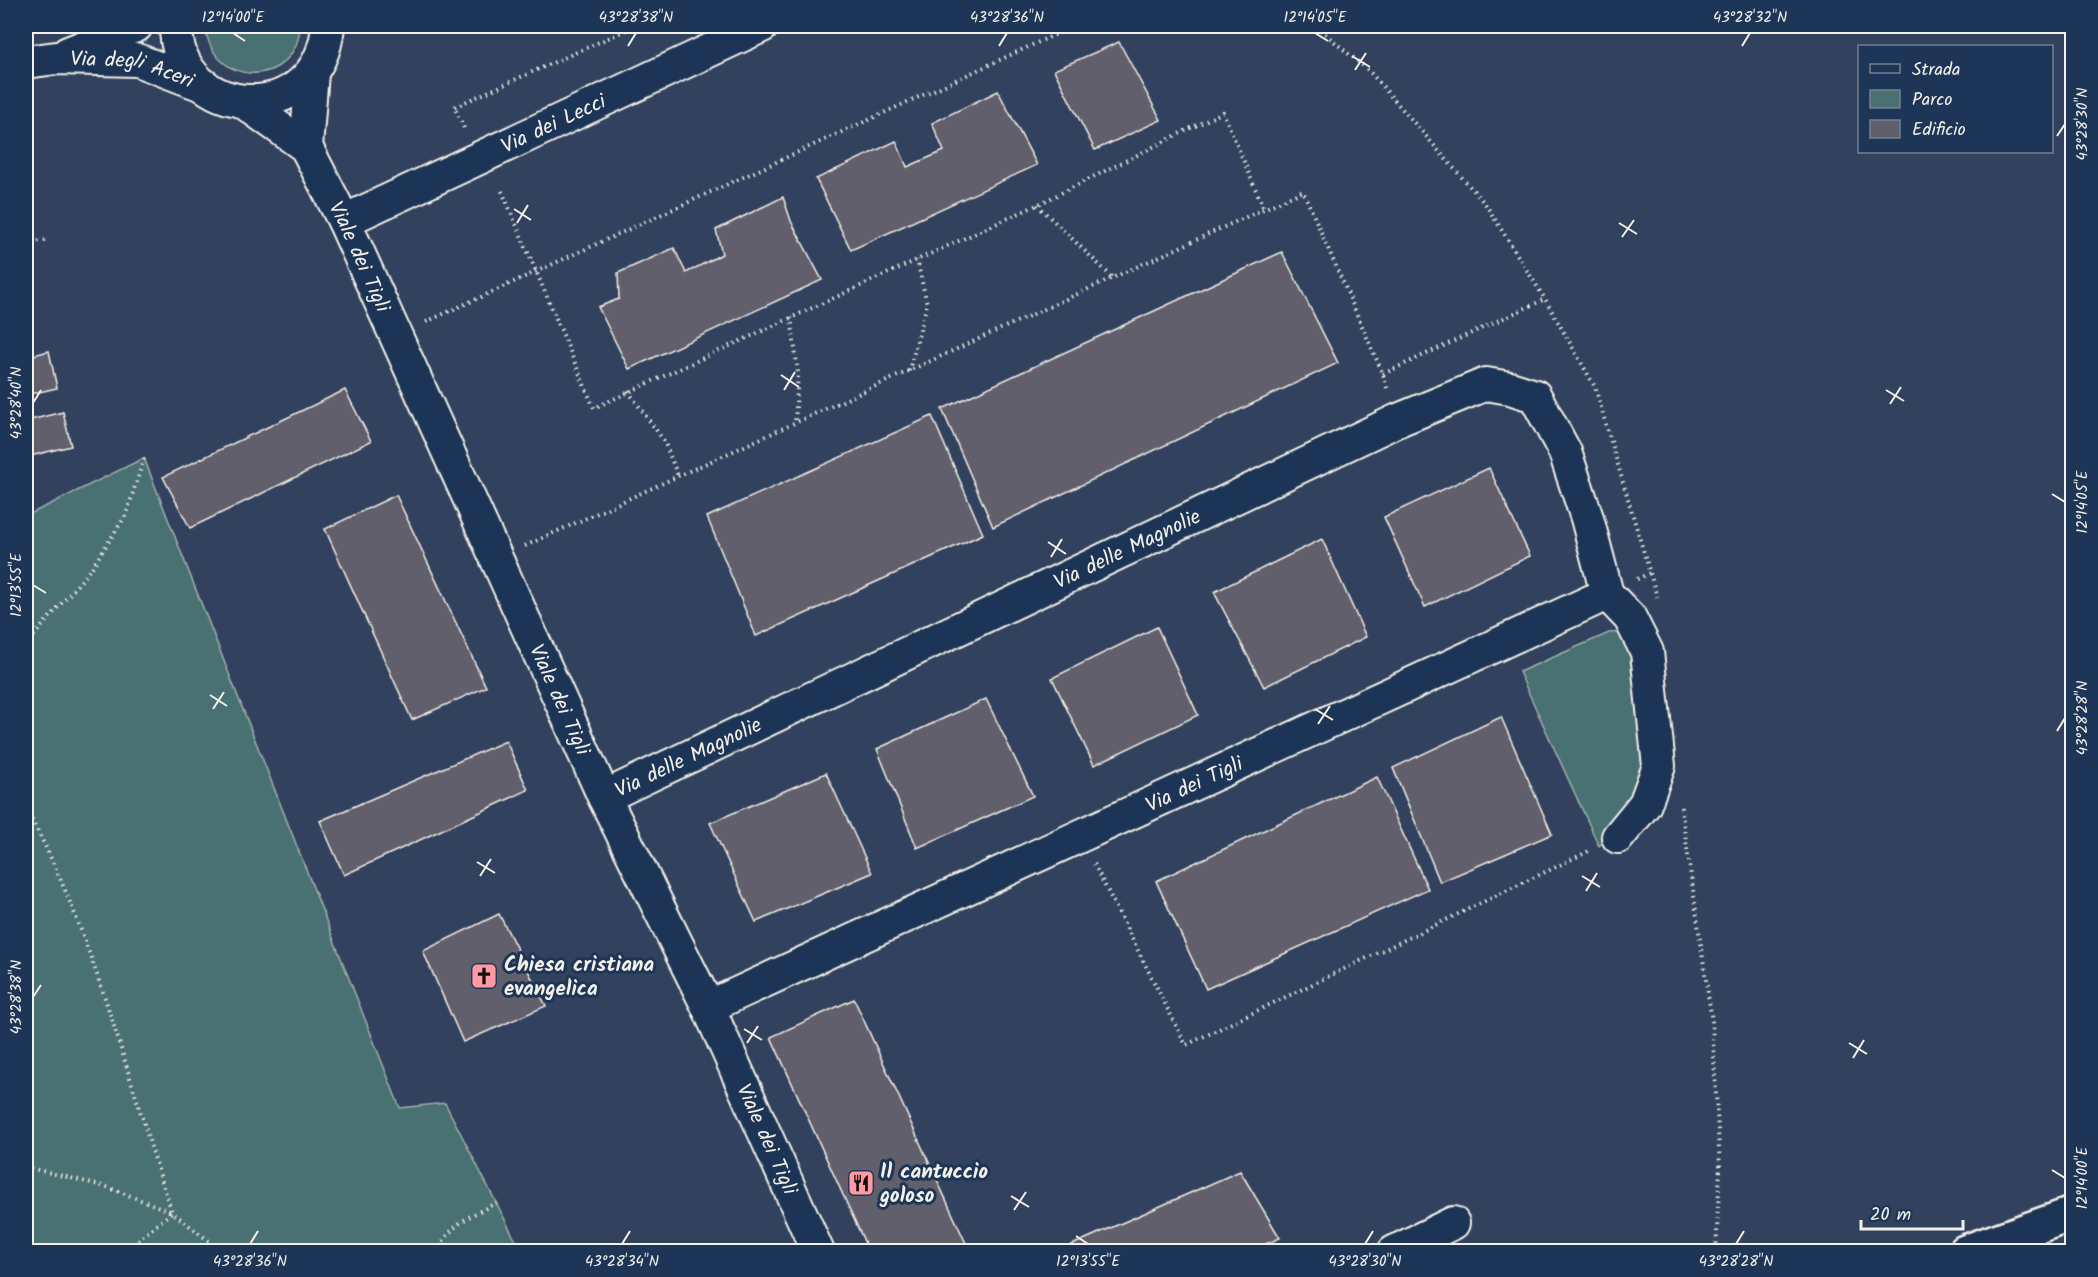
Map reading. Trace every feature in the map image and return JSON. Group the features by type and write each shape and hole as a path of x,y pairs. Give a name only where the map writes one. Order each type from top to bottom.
{"street":[{"name":"Via degli Aceri","path":"57,58 136,26"},
{"path":"176,26 178,45 184,60 193,75 206,87"},
{"path":"242,101 264,101 284,95 299,86 312,73 323,51 328,26"},
{"name":"Via dei Lecci","path":"344,221 762,26"},
{"name":"Via degli Aceri","path":"26,62 57,58 137,60 223,96 242,101"},
{"path":"306,147 312,73"},
{"name":"Viale dei Tigli","path":"242,101 306,147 344,221 604,797 708,1007 818,1251"},
{"name":"Via delle Magnolie","path":"604,797 1396,421 1486,384 1510,388 1535,396 1565,452 1587,518 1607,594"},
{"path":"1607,594 1630,618 1647,652 1659,766 1645,804 1618,837"},
{"name":"Via dei Tigli","path":"708,1007 1607,594"},
{"path":"1965,1251 2073,1214"},
{"path":"1394,1251 1453,1223"}],"path":[{"path":"478,159 454,107 635,26"},
{"path":"395,336 1074,26"},
{"path":"1316,26 1369,72 1486,205 1545,299 1595,387 1660,606"},
{"path":"502,191 594,408 1037,205 1222,112 1264,209"},
{"path":"496,559 1303,191 1383,374 1396,421"},
{"path":"1037,205 1113,278"},
{"path":"26,243 48,240"},
{"path":"909,371 927,304 917,260"},
{"path":"1383,374 1545,299"},
{"path":"791,317 798,374 795,423"},
{"path":"628,392 664,441 678,476"},
{"path":"26,645 91,569 126,514 144,458"},
{"path":"1680,803 1712,1021 1720,1168 1716,1251"},
{"path":"26,809 39,833 89,951 172,1212"},
{"path":"1080,837 1186,1045 1618,837"},
{"path":"26,1167 107,1187 172,1212 223,1251"},
{"path":"437,1251 448,1232 462,1219 496,1203"},
{"path":"124,1251 172,1212"}],"green space":[{"path":"205,26 300,26 295,46 285,61 271,70 254,73 238,71 223,62 211,47"},
{"path":"144,458 400,1108 445,1103 521,1251 26,1251 26,516"},
{"path":"1623,632 1632,644 1645,765 1637,800 1599,846 1519,672 1609,633"}],"building":[{"path":"1119,42 1161,120 1095,150 1054,70"},
{"path":"998,91 1037,165 851,250 816,179 896,141 907,167 944,151 932,123"},
{"path":"783,197 791,221 822,280 629,369 598,307 619,299 618,273 674,248 686,273 722,254 716,230"},
{"path":"1282,252 1338,363 993,527 942,409"},
{"path":"49,351 57,388 26,395 26,357"},
{"path":"345,390 371,441 190,528 163,477"},
{"path":"63,412 71,446 26,457 26,421"},
{"path":"932,416 983,534 756,636 707,517"},
{"path":"1489,468 1530,556 1425,607 1384,517"},
{"path":"396,495 486,687 412,720 325,529"},
{"path":"1322,539 1366,637 1264,687 1214,592"},
{"path":"1157,627 1198,715 1094,765 1052,678"},
{"path":"986,699 1033,796 917,848 877,749"},
{"path":"1501,717 1552,834 1440,882 1393,768"},
{"path":"506,741 528,790 344,875 320,821"},
{"path":"826,773 872,873 756,922 710,823"},
{"path":"1377,777 1428,889 1206,989 1156,881"},
{"path":"499,914 546,1006 463,1042 423,951"},
{"path":"854,999 970,1252 869,1252 771,1037"},
{"path":"1240,1171 1280,1238 1247,1252 1056,1252"}],"place":[{"name":"Chiesa cristiana evangelica","path":"484,976"},
{"name":"Il cantuccio goloso","path":"861,1183"}]}
